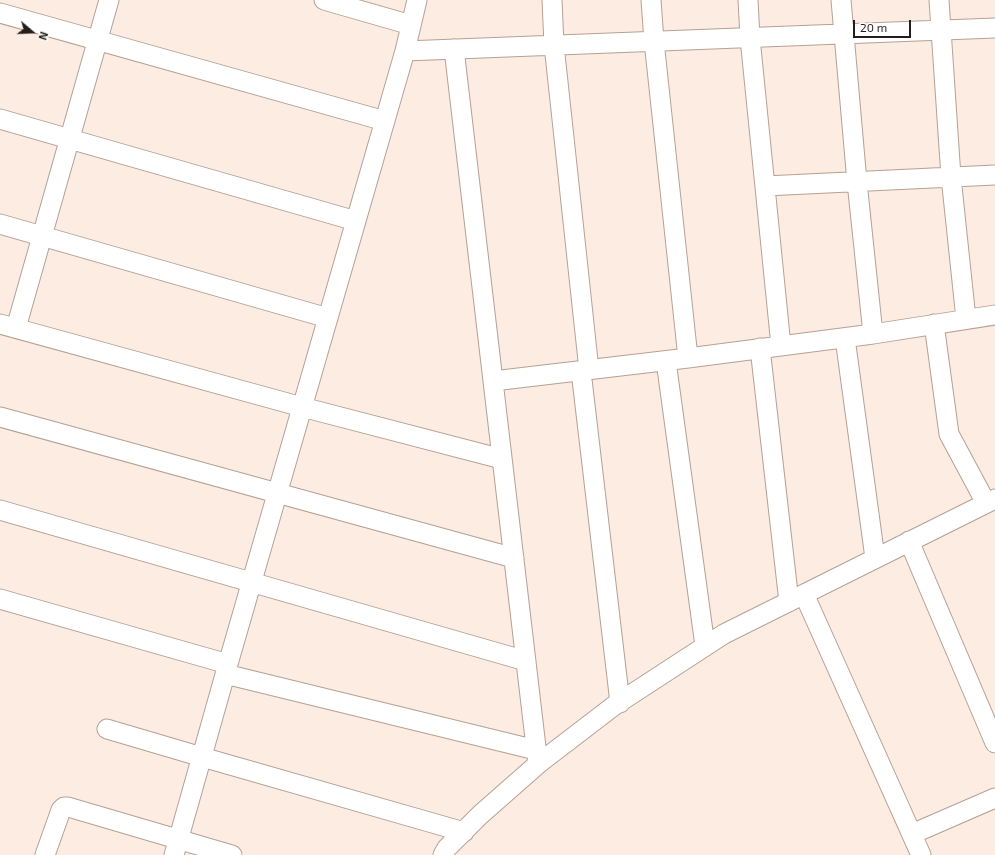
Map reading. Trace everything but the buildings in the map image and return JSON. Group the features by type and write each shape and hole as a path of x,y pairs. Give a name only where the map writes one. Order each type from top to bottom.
{"street":[{"path":"109,0 43,236 8,326 302,407 502,459"},
{"path":"324,0 411,25"},
{"path":"176,847 405,51 417,0"},
{"path":"552,0 554,46 585,370 620,703"},
{"path":"651,0 654,42 688,358"},
{"path":"748,0 750,38 764,186 781,346"},
{"path":"841,0 857,182 873,334"},
{"path":"939,0 951,177 966,319"},
{"path":"0,13 384,121"},
{"path":"405,51 995,28"},
{"path":"454,49 537,757"},
{"path":"0,119 356,221"},
{"path":"764,186 995,175"},
{"path":"0,224 328,318"},
{"path":"493,381 845,338 995,315"},
{"path":"443,855 447,848 537,757 705,646 724,634 991,501 950,434 934,324"},
{"path":"845,338 876,558"},
{"path":"760,348 796,598 912,834 920,855"},
{"path":"666,361 705,646"},
{"path":"0,417 514,558"},
{"path":"0,510 526,661"},
{"path":"909,541 995,743"},
{"path":"0,599 226,669 537,757"},
{"path":"107,729 202,758 464,832"},
{"path":"912,834 995,798"},
{"path":"45,855 61,810 68,807 176,847 232,855"}]}
